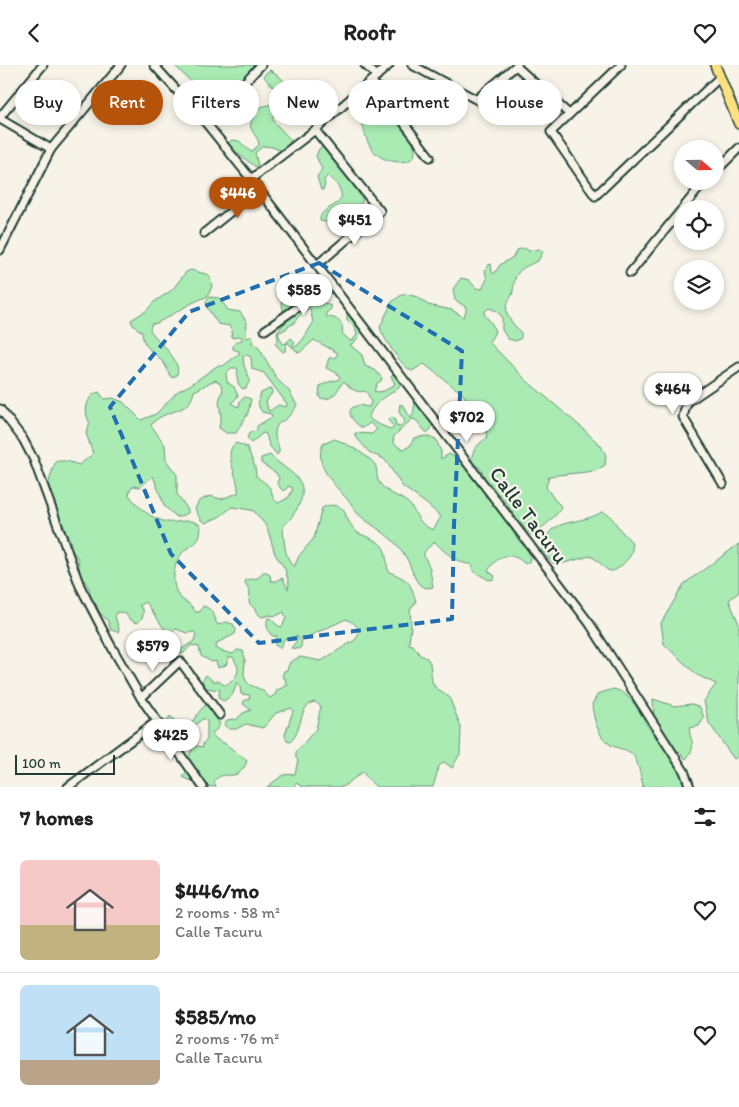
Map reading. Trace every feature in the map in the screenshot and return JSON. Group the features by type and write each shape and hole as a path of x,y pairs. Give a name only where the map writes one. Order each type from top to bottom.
{"main road":[{"path":"715,65 739,124"}],"street":[{"path":"0,250 51,149 121,65"},
{"name":"Calle Tacuru","path":"154,65 173,86"},
{"path":"247,80 261,65"},
{"path":"366,65 430,157"},
{"path":"252,179 315,130 389,65"},
{"path":"412,65 477,99 516,65 569,114"},
{"path":"621,65 551,132 595,196 720,77"},
{"path":"39,67 0,118 51,149"},
{"name":"Calle Tacuru","path":"208,125 252,179 590,624 684,771 690,787"},
{"path":"315,130 380,211 317,265"},
{"path":"724,163 739,148"},
{"path":"204,233 259,189"},
{"path":"630,273 697,190"},
{"path":"265,330 331,283"},
{"path":"723,484 683,417 689,401 739,367"},
{"path":"0,409 22,439 34,460 80,585 110,644 141,698 203,787"},
{"path":"141,698 180,661 220,715"},
{"path":"68,787 157,721"}],"highlighted area":[{"path":"319,263 462,351 454,525 452,619 259,643 171,554 110,407 189,312"}],"green space":[{"path":"174,65 255,65 241,80 189,80"},
{"path":"270,70 283,80 269,80 269,82 264,77"},
{"path":"269,105 269,125 277,125 291,140 287,149 282,151 263,146 255,153 258,165 256,167 236,152 228,143 232,140 239,141 251,152 259,145 250,125 259,125 260,107"},
{"path":"362,125 400,125 413,142 415,150 412,159 396,162 381,157 370,146"},
{"path":"323,146 327,148 363,200 351,213 333,222 320,221 321,215 336,204 341,194 338,186 328,175 324,180 323,190 321,190 317,177 322,169 316,156 319,149"},
{"path":"524,248 529,251 539,249 543,252 538,261 519,271 507,307 508,315 521,333 521,338 516,341 508,339 502,330 502,317 497,311 489,308 484,314 492,324 495,332 489,342 527,381 601,446 606,455 605,465 595,471 549,476 546,487 561,508 548,523 531,535 518,521 502,497 497,495 487,482 480,468 472,463 472,455 475,448 487,438 486,431 463,394 424,364 412,371 408,369 393,352 380,327 392,302 405,294 418,297 428,305 452,310 463,317 466,307 455,300 453,289 461,278 469,280 476,288 482,289 487,279 485,271 488,265 491,264 494,274 500,265 513,257 517,250"},
{"path":"191,270 209,275 212,286 208,296 157,323 151,324 150,330 176,363 177,375 172,378 164,363 146,346 142,332 133,325 131,320 146,311 154,302 172,290 186,272"},
{"path":"302,277 322,279 333,289 335,292 329,294 325,291 314,299 331,306 331,309 326,313 327,317 339,321 343,329 342,333 352,341 357,335 355,327 347,321 347,311 356,320 360,328 360,334 357,340 350,345 362,355 365,366 375,370 382,378 377,383 374,391 383,391 395,384 391,376 393,374 396,374 402,381 399,388 376,404 369,418 391,430 394,427 388,420 392,417 395,420 396,426 400,427 405,421 399,412 400,404 404,406 411,418 415,402 417,403 432,422 433,425 429,432 426,432 416,420 412,419 394,436 393,442 404,449 410,446 414,438 426,436 436,439 441,452 441,459 449,454 465,466 470,475 485,492 485,496 499,510 518,540 528,551 530,556 529,562 525,564 510,556 500,558 488,571 495,576 494,579 489,580 473,571 471,564 456,560 435,542 424,553 433,587 423,587 416,580 406,558 397,545 357,512 331,481 323,467 321,452 323,444 335,439 370,459 376,467 379,483 407,502 424,525 433,530 441,517 402,486 384,459 370,453 355,436 355,433 372,434 377,429 370,423 363,428 354,421 350,414 352,408 357,405 369,407 371,402 365,391 356,391 350,388 344,381 332,396 325,399 320,398 320,386 340,378 337,373 326,368 329,358 335,358 338,353 314,340 299,353 288,343 283,352 275,344 278,339 277,333 283,324 287,322 281,321 283,310 281,299 295,293 295,280","holes":["310,308 313,323 298,345 294,347 295,342 291,338 285,344 282,343 278,333 293,324 302,312"]},
{"path":"210,297 219,298 228,310 240,312 247,322 247,338 253,336 252,343 259,348 277,379 289,391 297,405 288,417 276,427 275,436 279,452 277,455 269,445 266,434 263,433 251,443 247,439 249,433 257,431 257,426 272,417 271,414 262,412 259,407 258,403 261,393 269,389 272,390 266,401 270,411 278,405 286,407 287,404 264,373 252,369 251,357 246,355 243,356 244,366 250,380 246,388 243,389 238,383 237,368 231,368 226,373 227,382 234,387 238,396 232,403 239,407 240,401 245,397 251,399 248,413 236,433 226,433 219,428 221,416 219,401 223,389 216,380 194,391 192,399 188,404 157,419 151,425 165,445 166,460 177,475 177,494 188,510 188,513 177,517 165,507 153,476 140,487 134,486 130,490 129,495 141,508 161,521 193,521 201,526 198,539 183,552 176,565 174,582 176,592 196,612 200,612 203,606 210,609 218,625 226,622 233,624 236,630 235,634 217,643 216,648 233,654 237,650 243,651 246,681 250,685 262,690 270,698 275,695 277,690 288,685 285,682 286,679 282,677 290,662 300,657 321,661 355,640 359,633 357,627 346,619 305,638 302,637 299,649 291,648 298,639 297,636 284,639 280,648 275,645 277,636 272,636 267,627 267,620 270,618 278,626 282,627 286,618 284,612 276,616 269,615 263,617 259,615 249,603 250,592 245,582 246,580 258,578 263,572 266,572 270,575 271,581 283,579 288,589 289,583 285,569 275,554 267,527 251,510 232,507 219,517 205,523 201,520 195,509 199,501 210,496 221,499 238,493 230,453 232,447 236,443 247,447 255,467 256,476 269,486 273,498 279,503 289,497 293,488 288,486 285,491 282,490 277,483 279,478 276,473 261,463 261,458 270,455 293,474 301,484 302,497 292,517 283,527 286,554 294,567 299,556 314,538 322,508 327,506 333,505 344,510 350,523 358,533 380,544 385,552 389,572 408,582 416,602 410,610 409,644 413,645 420,655 427,658 430,663 432,682 436,688 449,697 461,727 460,754 452,768 444,762 439,766 433,787 376,787 362,772 343,787 303,787 296,783 294,787 267,787 283,775 295,774 298,760 296,752 316,729 321,706 315,702 306,708 297,732 290,742 287,741 285,735 293,711 291,708 276,713 263,728 246,724 236,729 229,729 224,725 227,720 236,720 243,713 251,710 243,704 244,701 249,699 250,695 241,694 237,682 233,694 224,701 218,698 220,690 206,688 202,681 206,675 213,681 219,681 224,685 230,683 238,672 233,657 229,657 226,665 218,668 216,661 212,662 201,656 199,647 191,645 181,654 180,650 194,641 196,634 176,629 170,632 165,630 146,602 139,606 143,611 139,622 137,623 129,619 125,613 117,612 115,616 119,630 118,632 111,630 108,621 99,612 96,604 91,599 89,588 80,574 78,558 72,551 70,539 61,527 47,490 52,471 56,461 67,461 79,465 93,454 86,433 90,423 86,410 89,400 95,394 99,392 104,399 113,398 123,402 141,420 156,414 178,391 217,366 223,366 239,354 239,351 233,349 233,346 236,342 242,340 242,337 231,337 232,331 230,326 218,324 206,303"},
{"path":"601,512 611,517 632,543 630,556 616,570 609,571 590,556 564,563 553,563 542,551 549,533 553,529 566,523 589,518"},
{"path":"739,544 739,592 729,600 739,624 739,756 734,759 709,723 704,701 716,684 697,675 664,644 661,623 684,584"},
{"path":"613,689 624,693 631,700 651,731 677,764 687,787 642,787 639,769 633,755 606,742 595,721 592,704 598,694"},
{"path":"653,699 674,706 692,704 700,707 704,718 699,726 689,728 692,750 686,759 676,749 654,718"},
{"path":"207,704 220,724 212,733 214,737 247,761 239,773 218,777 214,781 216,787 199,784 183,777 188,769 192,749 197,746 203,747 207,739 207,721 202,719 192,728 186,739 181,735 175,736 166,724 170,716 185,730"}]}
